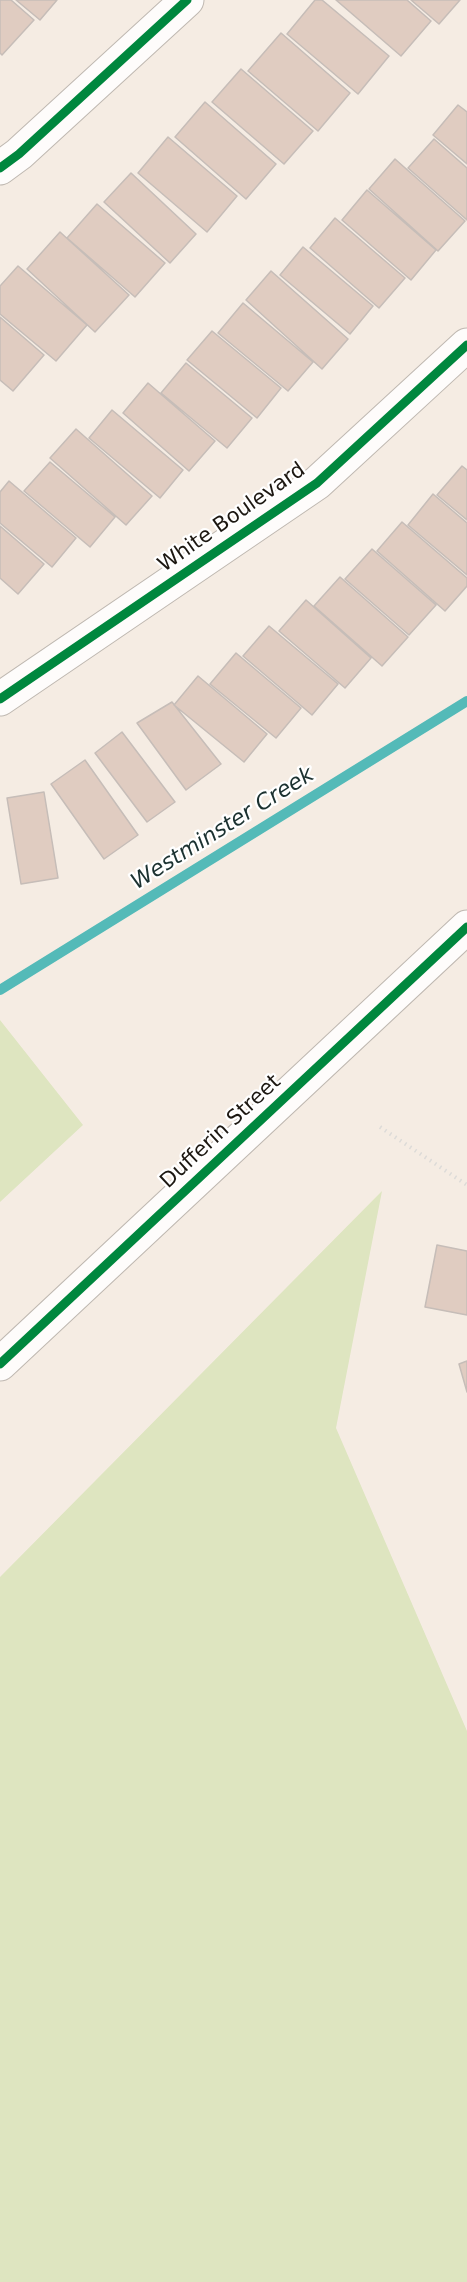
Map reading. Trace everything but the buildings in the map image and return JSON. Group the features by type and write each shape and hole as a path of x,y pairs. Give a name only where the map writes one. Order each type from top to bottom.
{"street":[{"path":"0,168 19,154 187,0"},
{"name":"White Boulevard","path":"0,699 317,483 467,345"},
{"name":"Dufferin Street","path":"0,1364 467,927"}],"path":[{"path":"380,1127 467,1185"}],"green space":[{"path":"0,1020 83,1125 0,1202"},
{"path":"382,1191 336,1428 467,1731 467,2282 0,2282 0,1577"}],"waterway":[{"name":"Westminster Creek","path":"0,990 467,701"}],"cycle path":[{"path":"0,168 19,154 187,0"},
{"path":"0,699 317,483 467,345"},
{"path":"0,1364 467,927"}]}
